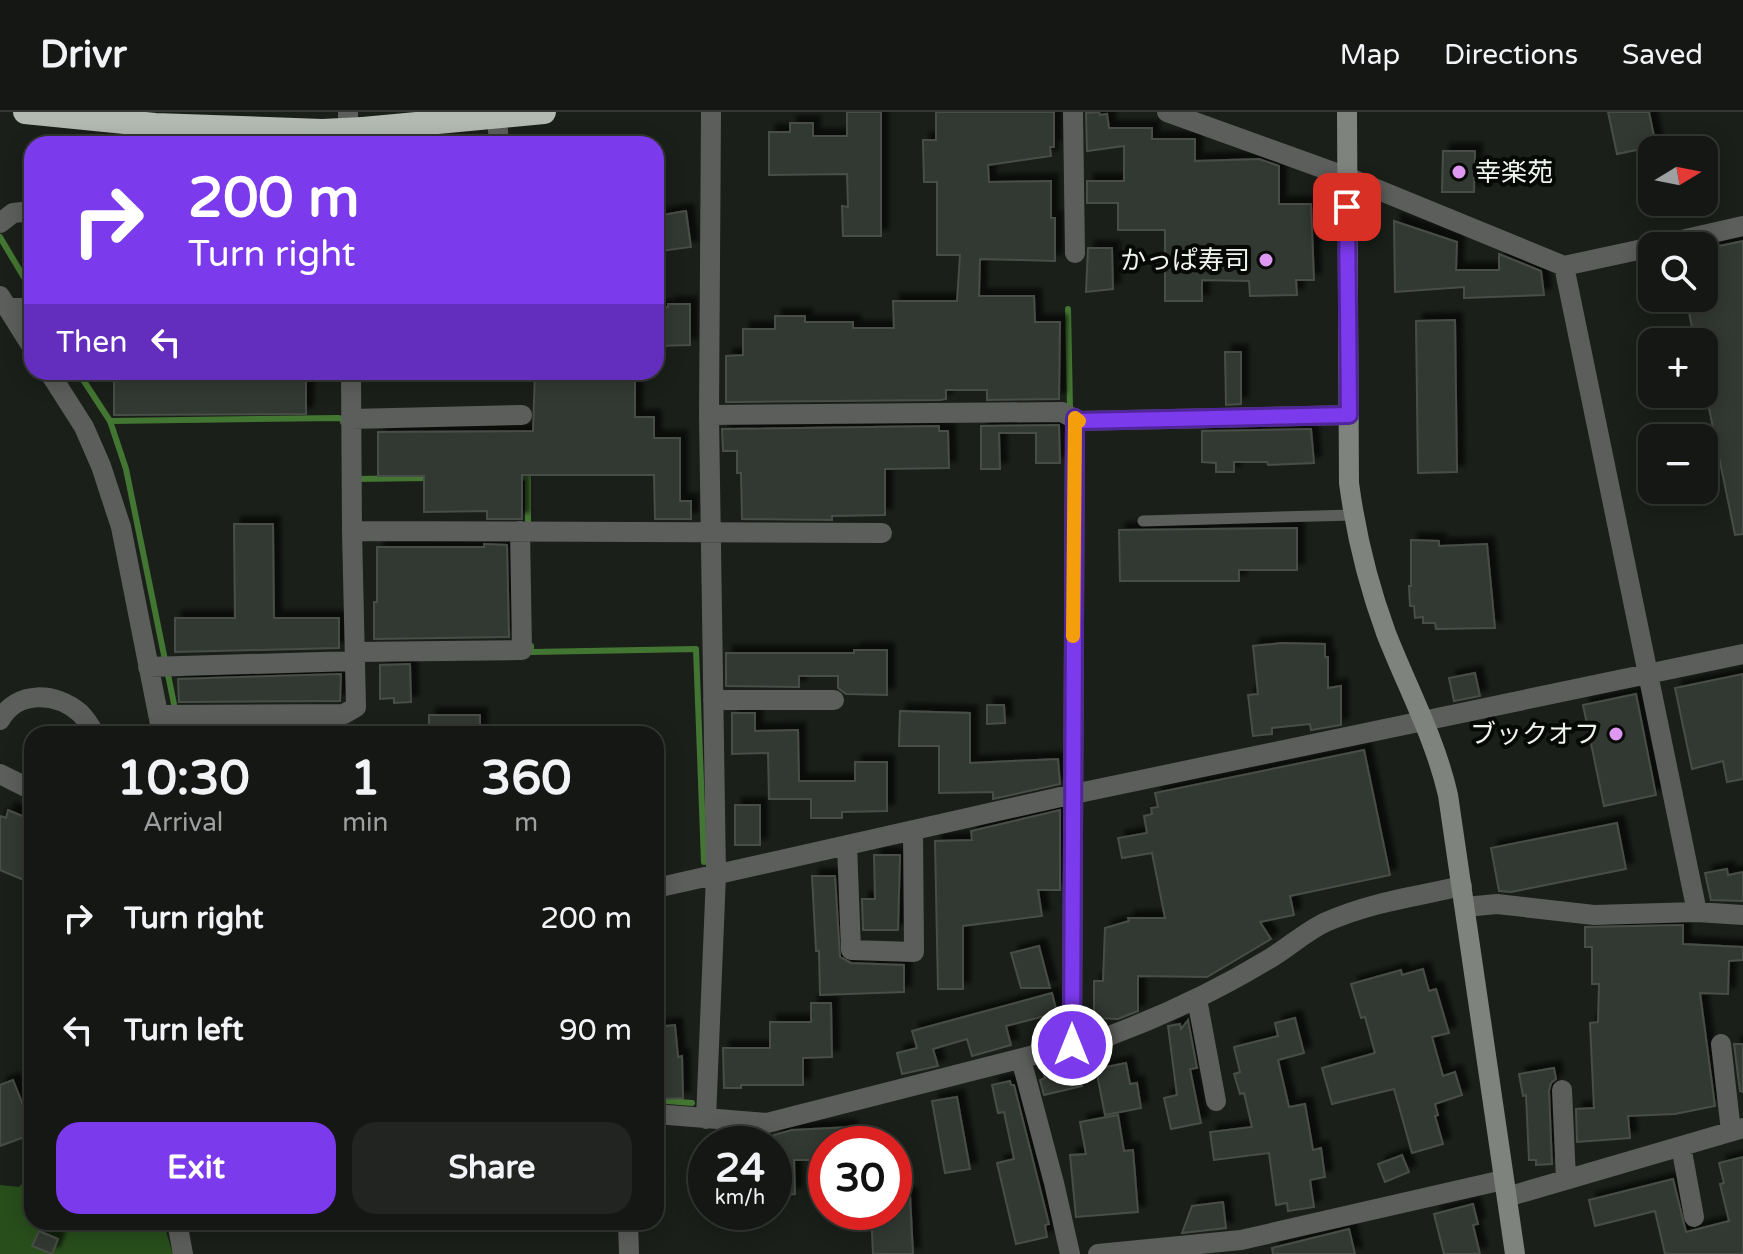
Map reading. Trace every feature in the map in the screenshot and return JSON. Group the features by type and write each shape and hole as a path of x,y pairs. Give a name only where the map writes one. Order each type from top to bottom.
{"highway":[{"path":"25,112 155,125 322,131 544,112"}],"street":[{"path":"706,1119 716,875 709,415 711,112"},
{"path":"1073,112 1075,253"},
{"path":"1167,112 1347,177 1564,266 1638,249"},
{"path":"1347,112 1349,483 1353,515 1365,572 1386,633 1443,771 1515,1254"},
{"path":"497,118 498,136"},
{"path":"0,223 13,213 24,212"},
{"path":"1716,232 1743,226"},
{"path":"1564,266 1697,912"},
{"path":"4,302 24,306"},
{"path":"4,302 24,334"},
{"path":"58,380 101,466 121,527 160,725 344,714 356,707 351,380"},
{"path":"709,415 1062,412 1078,421 1349,415"},
{"path":"351,419 522,415"},
{"path":"1072,1045 1075,418"},
{"path":"352,531 882,533"},
{"path":"148,667 522,650 520,531"},
{"path":"664,886 1074,794 1743,654"},
{"path":"0,720 5,710 25,697 39,697 64,702 81,714 89,726"},
{"path":"713,700 834,700"},
{"path":"0,774 24,786"},
{"path":"847,845 851,950 914,952 913,831"},
{"path":"664,1115 767,1123 1109,1036 1159,1018 1197,999 1271,958 1322,923 1373,903 1462,886"},
{"path":"1465,907 1497,904 1594,915 1697,912 1743,915"},
{"path":"1197,999 1216,1101"},
{"path":"1098,1254 1241,1240 1505,1188 1566,1180 1737,1129 1721,1044"},
{"path":"1021,1059 1070,1254"},
{"path":"1562,1090 1566,1180"},
{"path":"735,1122 735,1126"},
{"path":"1681,1146 1694,1217"},
{"path":"178,1230 183,1254"},
{"path":"628,1230 629,1254"}],"lane":[{"path":"1143,521 1353,515"}],"green space":[{"path":"24,1182 24,1230 166,1230 173,1254 0,1254 0,1185 19,1187"}],"building":[{"path":"847,112 881,112 881,236 843,236 842,206 848,207 847,174 769,175 769,132 790,132 790,123 813,123 813,136 847,136"},
{"path":"936,112 1054,112 1051,156 988,165 989,182 1051,181 1055,261 980,259 979,296 1034,296 1035,322 1060,322 1059,399 987,400 987,390 946,390 946,399 940,400 726,402 726,356 743,355 743,329 775,329 775,316 805,316 805,322 853,322 853,328 894,328 893,301 957,301 960,255 937,255 937,182 924,182 923,140 936,140"},
{"path":"1099,112 1100,115 1107,114 1109,128 1152,128 1152,139 1195,139 1195,161 1259,159 1279,166 1279,204 1311,204 1314,280 1296,280 1297,295 1250,296 1249,281 1202,280 1202,301 1165,301 1165,230 1118,230 1118,203 1087,203 1087,181 1124,181 1124,146 1087,151 1086,113"},
{"path":"1608,112 1649,112 1654,136 1638,136 1638,150 1617,154"},
{"name":"幸楽苑","path":"1443,151 1475,151 1474,192 1442,192"},
{"path":"686,211 691,247 664,251 664,215"},
{"path":"1394,221 1457,242 1456,270 1499,270 1499,254 1541,271 1544,295 1464,298 1464,287 1395,292"},
{"path":"1743,241 1743,534 1735,535 1718,452 1718,424 1712,424 1709,408 1718,408 1718,328 1692,328 1689,312 1718,312 1718,246"},
{"path":"1088,248 1112,248 1113,289 1086,292"},
{"path":"668,304 690,304 690,345 664,346 664,307"},
{"path":"1455,320 1457,472 1418,473 1416,321"},
{"path":"1225,352 1241,352 1241,404 1226,405"},
{"path":"114,380 306,380 306,414 114,415"},
{"path":"535,380 635,380 635,417 654,417 654,438 680,438 680,501 691,501 691,519 655,519 654,475 522,475 522,519 487,519 487,511 424,512 424,476 378,476 378,432 533,431"},
{"path":"1059,425 1060,463 1036,463 1036,433 999,433 1000,469 981,469 981,426"},
{"path":"939,426 939,431 948,431 949,468 885,469 885,515 832,516 832,520 742,519 737,451 723,451 722,429"},
{"path":"1311,429 1314,463 1268,465 1267,462 1234,462 1234,472 1216,472 1216,463 1202,462 1202,431"},
{"path":"234,524 273,524 274,618 339,618 339,648 175,652 175,618 235,618"},
{"path":"1297,528 1297,570 1239,570 1239,581 1120,581 1119,530"},
{"path":"1411,540 1439,541 1439,546 1487,544 1495,628 1436,629 1435,623 1423,623 1423,617 1415,618 1414,606 1410,606"},
{"path":"484,544 507,545 509,637 374,639 377,547 484,547"},
{"path":"1325,644 1328,688 1341,686 1341,725 1311,730 1310,724 1272,728 1272,734 1253,736 1248,695 1258,694 1253,646"},
{"path":"854,650 887,650 887,695 846,694 838,688 838,676 799,676 799,687 726,686 726,653 854,653"},
{"path":"410,664 411,702 394,703 394,698 380,699 380,665"},
{"path":"1475,673 1480,696 1454,701 1449,678"},
{"path":"341,674 340,701 179,702 178,679"},
{"path":"1743,674 1743,779 1727,782 1723,761 1692,769 1675,688"},
{"name":"ブックオフ","path":"1636,694 1656,795 1604,806 1583,705"},
{"path":"987,705 1004,705 1005,723 987,724"},
{"path":"900,711 970,713 970,763 1058,759 1060,784 993,799 993,792 939,793 939,746 899,746"},
{"path":"732,713 755,713 755,731 798,730 799,781 855,781 855,762 887,762 887,811 842,812 842,818 811,818 811,799 769,799 768,753 732,754"},
{"path":"429,715 480,715 480,726 429,726"},
{"path":"1364,750 1390,875 1290,896 1294,915 1260,922 1271,939 1207,977 1138,976 1138,1011 1118,1019 1094,1018 1094,981 1103,981 1105,928 1129,921 1128,918 1165,918 1152,853 1122,858 1118,838 1147,833 1144,816 1152,814 1151,808 1158,807 1155,793"},
{"path":"735,805 760,805 760,845 735,845"},
{"path":"8,810 24,817 24,880 0,870 0,816 6,818"},
{"path":"1060,810 1060,890 1038,890 1042,916 963,926 963,989 938,989 935,841 972,840 971,831"},
{"path":"1617,823 1626,869 1511,892 1499,891 1491,848"},
{"path":"874,855 900,855 898,930 863,930 862,899 875,899"},
{"path":"1727,869 1728,875 1743,872 1743,901 1711,900 1705,873"},
{"path":"812,876 835,876 840,957 851,963 904,965 904,992 820,995"},
{"path":"1683,925 1683,944 1743,947 1743,960 1729,961 1728,994 1700,993 1715,1106 1675,1114 1628,1116 1630,1138 1577,1142 1576,1109 1594,1108 1590,1023 1598,1022 1599,984 1592,984 1592,947 1585,947 1585,927"},
{"path":"1039,946 1050,988 1021,988 1011,953"},
{"path":"1423,969 1429,991 1436,989 1449,1033 1432,1037 1443,1076 1455,1072 1462,1095 1435,1104 1443,1144 1412,1153 1394,1089 1332,1104 1322,1068 1375,1053 1351,984 1401,970 1402,975"},
{"path":"1052,993 1057,1013 1006,1026 1011,1045 972,1056 967,1039 933,1049 938,1066 902,1074 897,1053 917,1048 912,1031"},
{"path":"811,1003 831,1003 832,1057 803,1058 803,1085 724,1088 723,1048 770,1048 770,1022 811,1022"},
{"path":"1295,1018 1304,1053 1278,1060 1289,1107 1305,1104 1313,1150 1321,1148 1325,1177 1310,1180 1314,1207 1288,1211 1287,1203 1276,1205 1269,1153 1214,1160 1210,1132 1252,1127 1244,1093 1240,1094 1234,1074 1240,1072 1234,1047 1278,1036 1275,1023"},
{"path":"1188,1020 1197,1068 1190,1069 1201,1123 1171,1129 1164,1098 1177,1095 1168,1026 1180,1024 1181,1029"},
{"path":"675,1025 678,1057 682,1056 683,1098 664,1099 664,1026"},
{"path":"1734,1044 1743,1044 1743,1092 1740,1091"},
{"path":"1126,1063 1130,1084 1137,1083 1141,1108 1105,1115 1096,1069"},
{"path":"1071,1067 1072,1073 1079,1072 1082,1086 1044,1095 1040,1080 1045,1078 1044,1073"},
{"path":"1554,1068 1556,1079 1549,1091 1552,1164 1536,1165 1536,1160 1529,1160 1526,1095 1523,1096 1519,1074"},
{"path":"13,1080 24,1108 24,1137 0,1146 0,1085"},
{"path":"1010,1081 1014,1085 1049,1224 1045,1225 1047,1237 1016,1244 997,1163 1014,1159 1004,1112 998,1113 992,1085"},
{"path":"957,1097 970,1169 945,1173 932,1101"},
{"path":"1118,1115 1124,1151 1133,1150 1138,1212 1076,1217 1070,1155 1086,1154 1080,1122"},
{"path":"808,1129 808,1160 794,1160 795,1194 792,1194 792,1130"},
{"path":"1402,1155 1409,1172 1385,1182 1378,1164"},
{"path":"1743,1157 1743,1254 1665,1254 1655,1211 1595,1226 1589,1200 1673,1179 1686,1232 1729,1221 1720,1184 1724,1183 1719,1163"},
{"path":"1223,1202 1226,1228 1182,1233 1192,1206"},
{"path":"1473,1204 1478,1224 1473,1225 1480,1254 1444,1254 1434,1214"},
{"path":"1349,1229 1355,1254 1273,1254 1272,1248"},
{"path":"872,1230 912,1230 913,1254 873,1254"},
{"path":"39,1231 58,1239 52,1254 32,1246"}],"waterway":[{"path":"0,237 24,278"},
{"path":"1068,309 1070,408"},
{"path":"83,380 110,421 126,469 174,704"},
{"path":"110,421 338,418 343,422"},
{"path":"516,477 528,478 528,521"},
{"path":"356,479 428,478"},
{"path":"531,646 531,652 696,649 704,862"},
{"path":"664,1101 692,1103"}],"slow traffic":[{"path":"1073,636 1075,418 1079,421"}],"place":[{"name":"幸楽苑","path":"1459,172"},
{"name":"かっぱ寿司","path":"1266,260"},
{"name":"ブックオフ","path":"1616,734"}],"route":[{"path":"1072,1045 1075,418 1078,421 1349,415 1347,207"}]}
